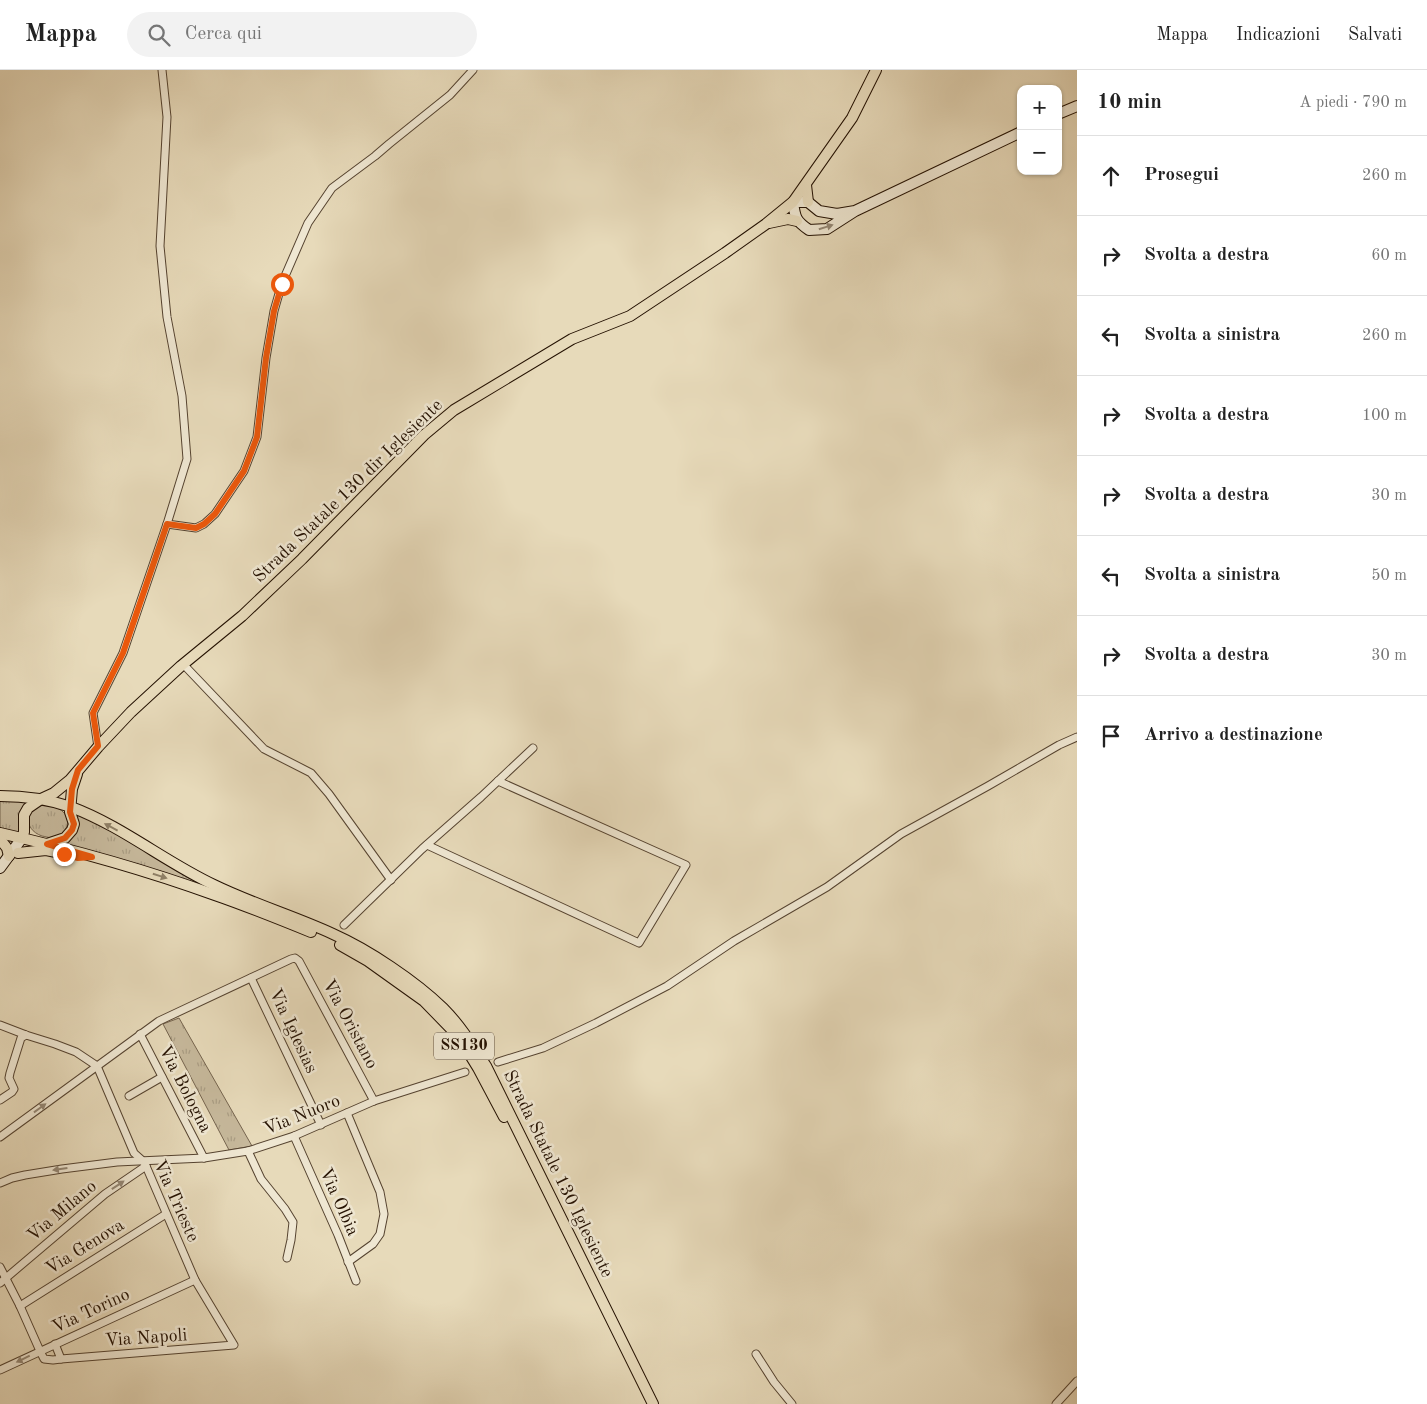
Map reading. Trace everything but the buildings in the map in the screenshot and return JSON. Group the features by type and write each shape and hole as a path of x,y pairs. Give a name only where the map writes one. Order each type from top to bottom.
{"main road":[{"name":"Strada Statale 130 dir Iglesiente","path":"41,799 54,793 70,780 98,746 131,712 183,664 242,616 302,559 424,435 454,410 572,339 630,316 725,253 793,202 852,118 876,70"},
{"path":"806,185 808,202"},
{"path":"766,224 788,219 797,221"},
{"name":"Strada Statale 130 dir Iglesiente","path":"71,808 72,789 78,770"},
{"name":"Strada Statale 130 Iglesiente","path":"0,796 41,799 71,808 141,842 175,864 214,885 335,934 408,979 443,1008 468,1039 486,1066 654,1404"},
{"path":"22,838 25,812 30,806 41,799"},
{"path":"47,844 61,840 69,835 74,824 70,812 71,808"},
{"name":"Strada Statale 130 Iglesiente","path":"0,832 176,881 331,940 368,961 424,1001 459,1037 478,1068 520,1147 647,1404"},
{"path":"0,839 8,848 11,856 46,850 78,858 92,857"}],"street":[{"path":"98,746 93,713 123,653 187,460 182,396 167,317 160,246 167,117 162,70"},
{"path":"167,524 196,528 204,524 215,514 244,471 257,437 266,358 274,311 282,284 308,223 332,188 450,95 473,70"},
{"path":"1062,112 1077,106"},
{"path":"855,212 837,214 819,211 808,202 793,202 797,221 809,230 828,229 855,212 1017,134"},
{"path":"183,664 264,749 312,773 391,880"},
{"path":"498,1062 542,1048 596,1023 667,986 734,941 827,887 901,834 1059,745 1077,737"},
{"path":"344,925 427,845 533,748"},
{"path":"427,845 639,943 686,865 498,781"},
{"path":"0,868 11,856 22,838"},
{"path":"11,856 47,844"},
{"name":"Via Oristano","path":"251,978 290,959 295,958 299,961 374,1101"},
{"path":"0,1137 159,1021 251,978"},
{"name":"Via Iglesias","path":"251,978 321,1125"},
{"path":"0,1025 26,1036 76,1052 97,1066"},
{"name":"Via Bologna","path":"140,1034 204,1158"},
{"path":"0,1100 14,1089 9,1078 10,1073 21,1038 26,1036"},
{"name":"Via Trieste","path":"97,1066 134,1153 145,1164 195,1280 234,1346"},
{"name":"Via Nuoro","path":"0,1183 12,1178 62,1168 117,1162 145,1164 248,1151 294,1136 374,1101 466,1072"},
{"path":"129,1096 162,1077"},
{"path":"348,1113 380,1192 384,1214 380,1234 373,1244 348,1262"},
{"name":"Via Olbia","path":"294,1136 338,1235 356,1281"},
{"path":"248,1151 261,1179 285,1208 293,1222 292,1240 287,1258"},
{"name":"Via Milano","path":"0,1283 104,1194 145,1164"},
{"name":"Via Genova","path":"20,1306 166,1214"},
{"path":"0,1267 40,1351"},
{"name":"Via Torino","path":"0,1370 195,1280"},
{"path":"55,1344 61,1359"},
{"name":"Via Napoli","path":"40,1351 44,1359 53,1360 234,1346"},
{"path":"756,1354 774,1382 792,1404"},
{"path":"1056,1404 1077,1381"}],"green space":[{"path":"0,799 31,801 20,833 0,829"},
{"path":"45,805 55,807 66,815 68,822 66,829 57,837 42,836 36,833 29,824 28,819 33,810"},
{"path":"77,813 104,825 210,889 62,844 76,819"},
{"path":"179,1018 252,1146 229,1150 163,1024"}],"route":[{"path":"64,854 78,858 92,857 47,844 65,838 72,830 74,824 70,812 72,789 78,770 98,746 93,713 123,653 167,524 196,528 204,524 215,514 244,471 257,437 266,358 274,311 282,284"}]}
